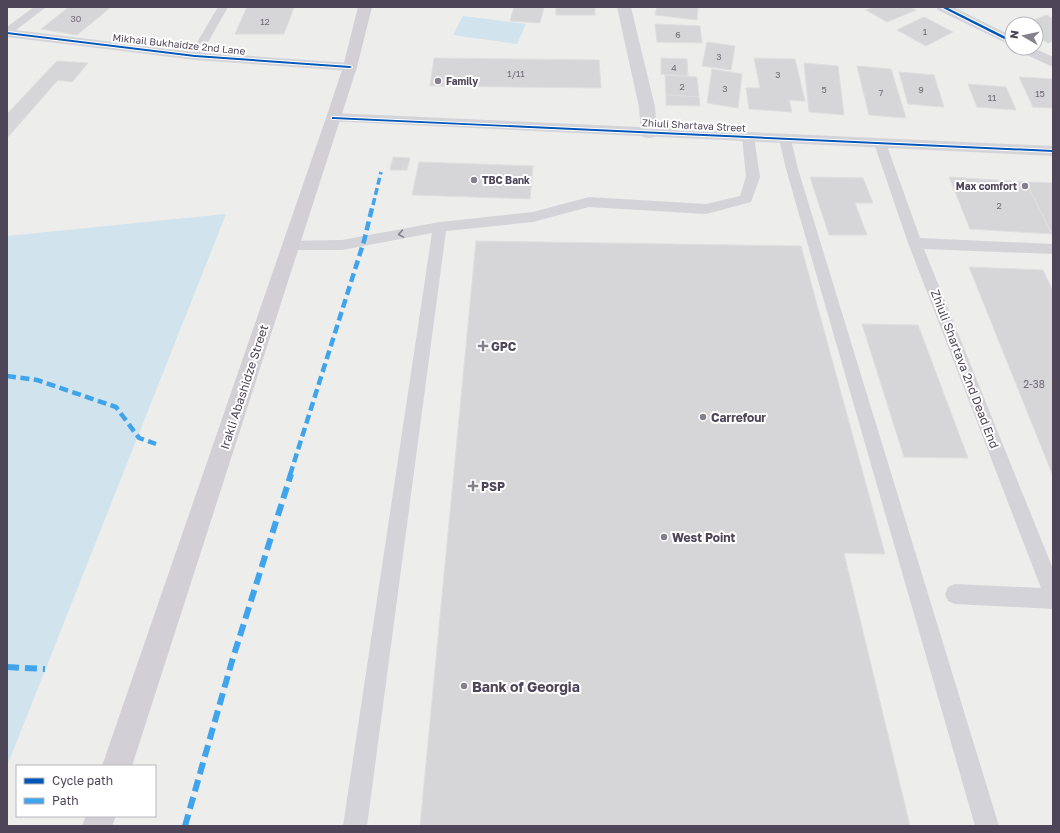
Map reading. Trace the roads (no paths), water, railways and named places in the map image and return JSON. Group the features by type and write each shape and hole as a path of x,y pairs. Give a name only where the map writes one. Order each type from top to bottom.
{"main road":[{"name":"Irakli Abashidze Street","path":"117,765 334,118 350,67 365,7"}],"street":[{"path":"624,7 648,107 649,133"},
{"path":"942,7 1004,38"},
{"name":"Mikhail Bukhaidze 2nd Lane","path":"7,33 195,56 350,67"},
{"path":"1039,56 1053,63"},
{"name":"Zhiuli Shartava Street","path":"334,118 1053,151"}],"lane":[{"path":"7,33 41,7"},
{"path":"195,56 223,7"},
{"path":"292,244 342,245 440,227 532,217 589,202 706,209 746,199 753,177 748,137"},
{"path":"785,139 987,826"},
{"name":"Zhiuli Shartava 2nd Dead End","path":"880,143 915,243 1053,594"},
{"path":"355,826 440,227"},
{"path":"915,243 1053,249"},
{"path":"955,594 1053,598"}],"place":[{"name":"Family","path":"438,81"},
{"name":"TBC Bank","path":"474,180"},
{"name":"Max comfort","path":"1025,186"},
{"name":"GPC","path":"483,346"},
{"name":"Carrefour","path":"703,417"},
{"name":"PSP","path":"473,486"},
{"name":"West Point","path":"664,537"},
{"name":"Bank of Georgia","path":"464,686"}]}
